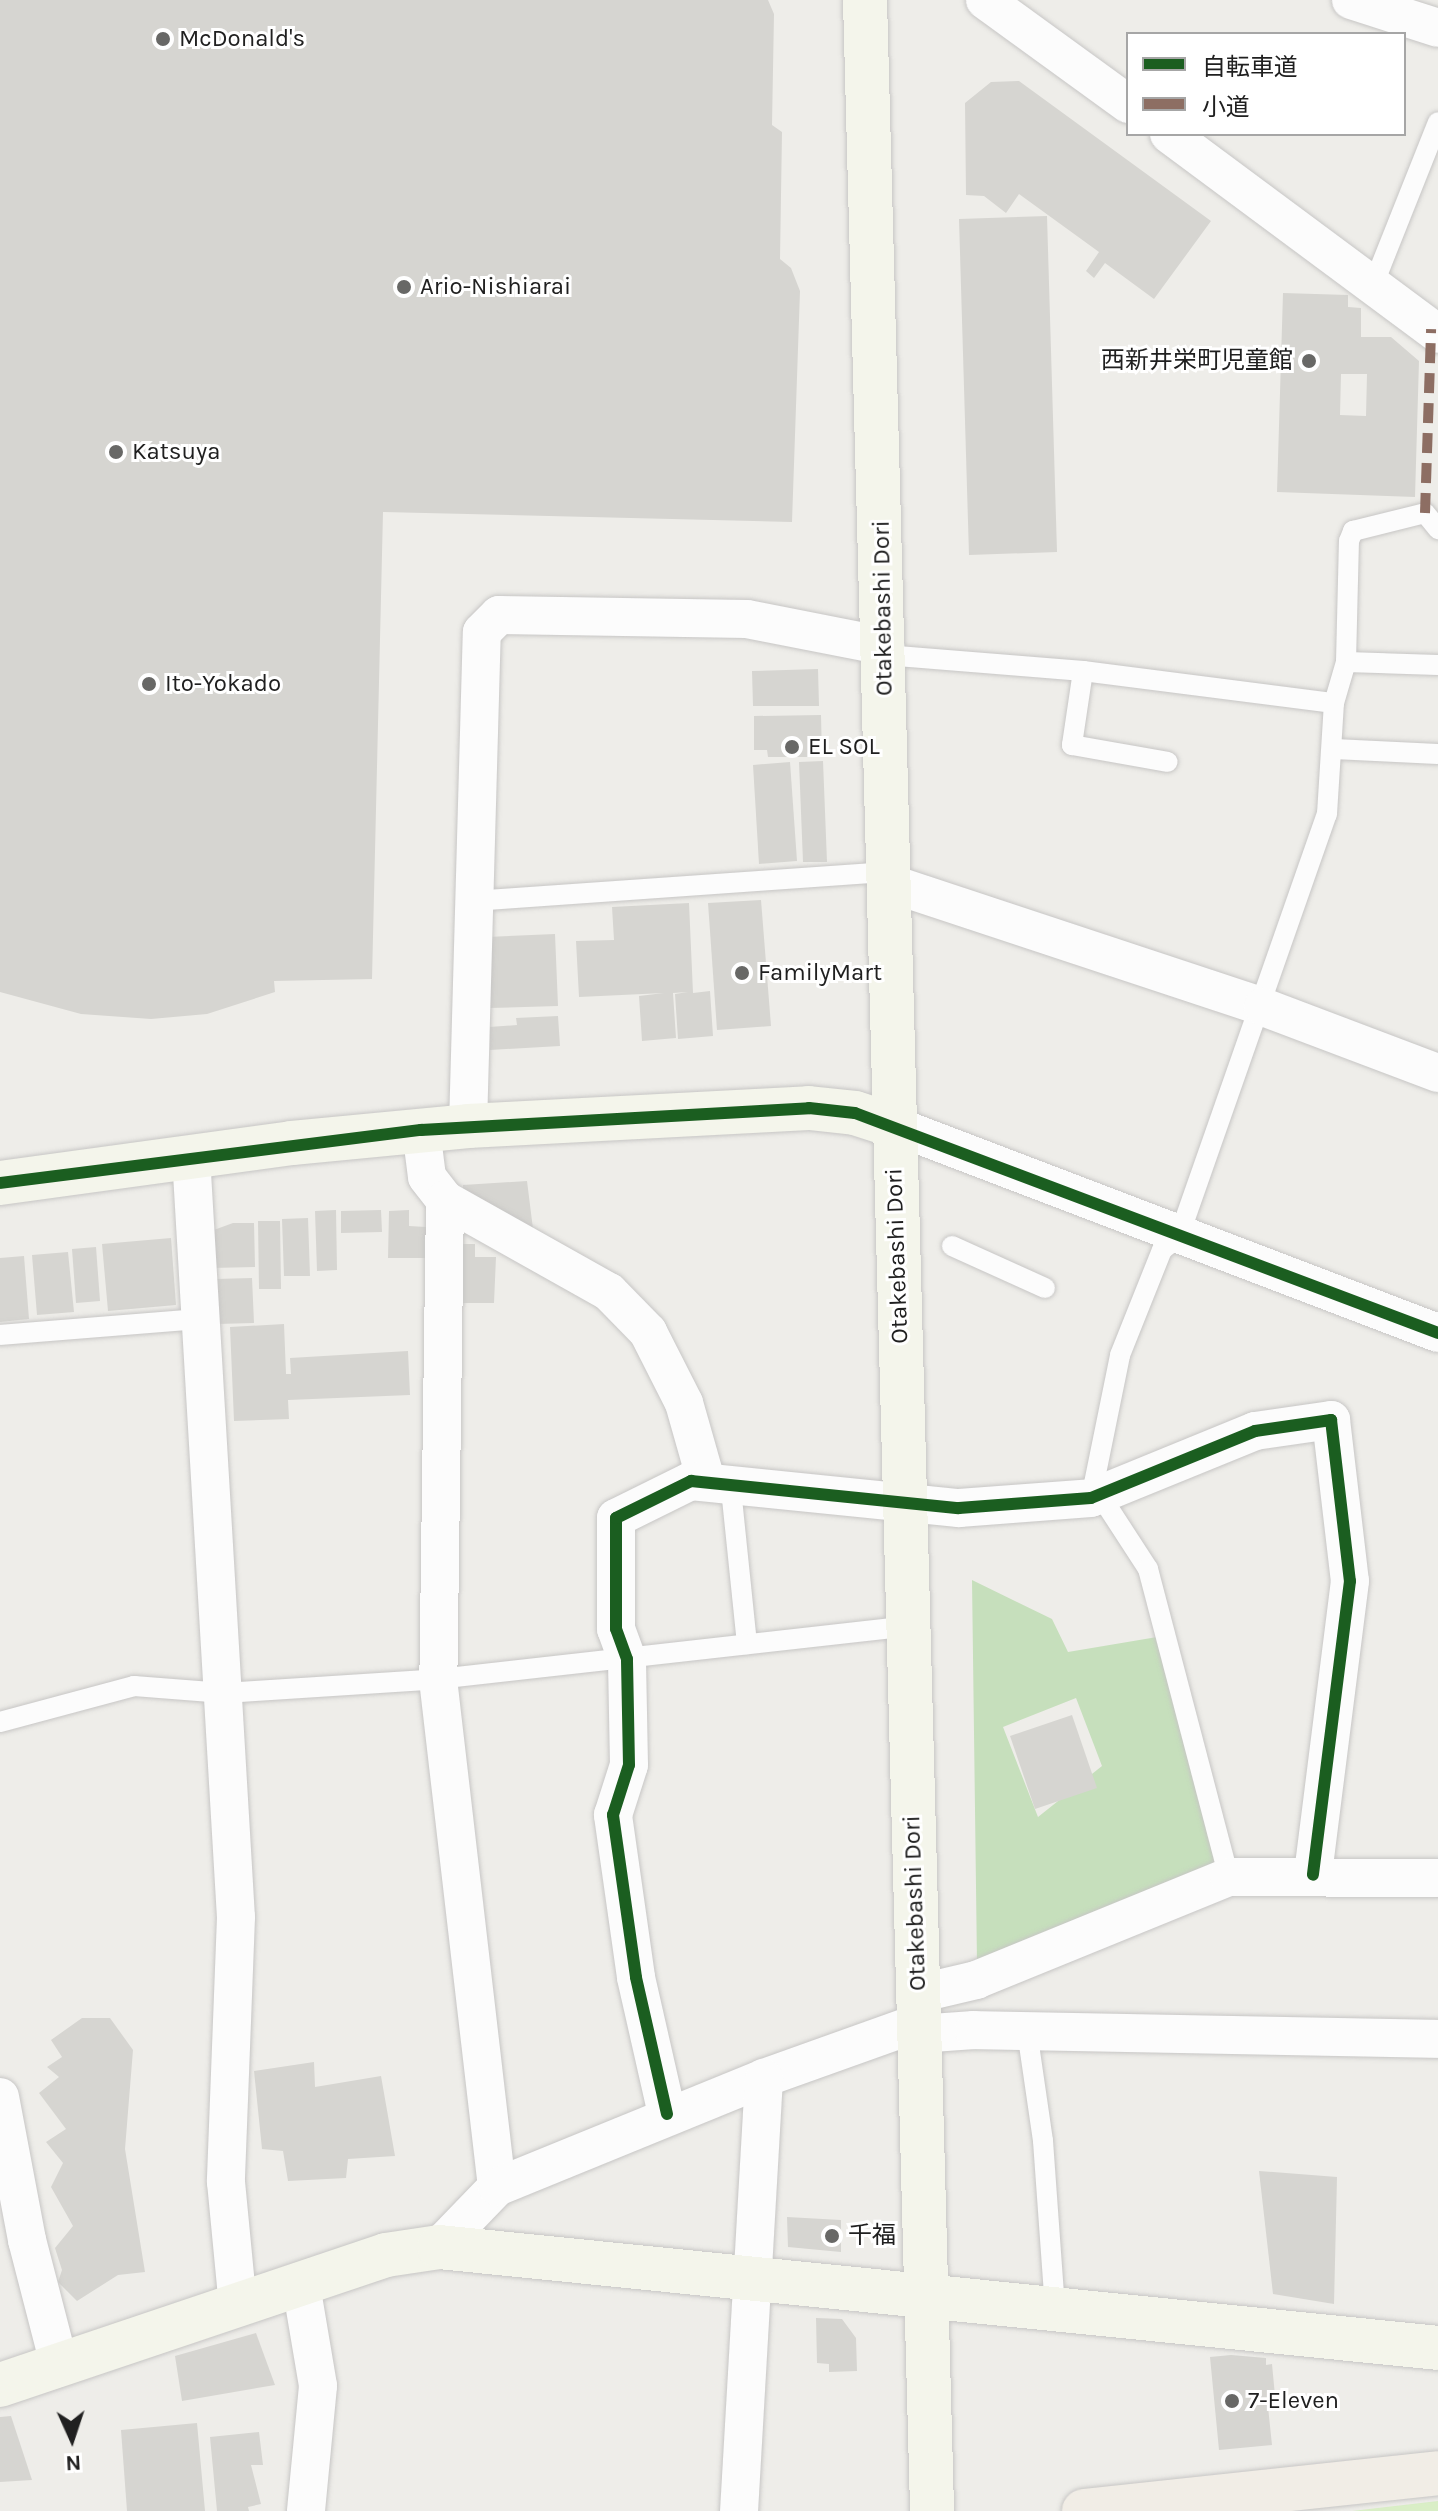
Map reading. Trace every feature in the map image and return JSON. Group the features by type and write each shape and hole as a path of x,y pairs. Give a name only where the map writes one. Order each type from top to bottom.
{"main road":[{"name":"Otakebashi Dori","path":"865,0 885,650 893,1125 932,2511"},
{"path":"0,1183 191,1156 468,1126 809,1108 855,1113 893,1125"},
{"path":"0,2385 412,2248 439,2247 926,2293 1438,2348"},
{"path":"1084,2511 1438,2473"}],"street":[{"path":"985,0 1126,103"},
{"path":"1351,0 1438,28"},
{"path":"1172,136 1374,283 1438,334"},
{"path":"468,1126 482,632 499,615 747,619 885,650"},
{"path":"889,878 1263,1007 1438,1073"},
{"path":"893,1125 1438,1333"},
{"path":"421,1130 427,1177 445,1200 609,1292 648,1332 684,1403 719,1484"},
{"path":"191,1156 236,1917 226,2182 238,2306"},
{"path":"445,1200 438,1679 497,2187"},
{"path":"667,2114 636,1977 613,1815 629,1765 627,1659 616,1629 616,1518 691,1481 855,1494 959,1508 1095,1496 1255,1431 1331,1420 1350,1581 1313,1875"},
{"path":"439,2247 497,2187 667,2114 918,2017 976,1980 1229,1877 1313,1875 1438,1878"},
{"path":"918,2017 1027,2031 1438,2039"},
{"path":"739,2511 756,2278 764,2078"},
{"path":"0,2097 6,2154 59,2364"},
{"path":"301,2285 318,2386 306,2511"}],"lane":[{"path":"1374,283 1438,122"},
{"path":"1229,1877 1148,1569 1095,1496 1120,1355 1162,1250 1179,1236 1263,1007 1264,985 1327,814 1334,749 1334,703 1346,662 1353,531 1425,513 1438,529"},
{"path":"885,650 1334,703"},
{"path":"1346,662 1438,665"},
{"path":"1083,671 1072,745 1168,762"},
{"path":"1334,749 1438,754"},
{"path":"472,901 889,878"},
{"path":"952,1246 1045,1288"},
{"path":"0,1335 201,1319"},
{"path":"719,1484 747,1644"},
{"path":"0,1722 134,1686 224,1693 438,1679 907,1626"},
{"path":"1027,2031 1043,2141 1055,2307"}],"green space":[{"path":"972,1580 1052,1619 1068,1652 1169,1635 1224,1867 977,1963","holes":["1076,1698 1102,1766 1038,1817 1003,1727"]},
{"path":"1438,2501 1438,2511 1352,2511"}],"building":[{"name":"Ario-Nishiarai","path":"0,0 768,0 774,14 772,125 782,132 780,259 791,268 800,291 792,522 383,512 372,979 274,981 275,992 207,1014 151,1019 81,1014 0,992"},
{"path":"1019,81 1211,221 1154,299 1105,263 1094,278 1086,271 1099,252 1019,194 1006,213 984,196 966,195 965,103 991,82"},
{"path":"1047,216 1057,552 969,555 959,219"},
{"path":"1283,293 1348,295 1348,307 1361,308 1361,337 1391,337 1419,361 1415,497 1277,492","holes":["1341,374 1367,374 1366,416 1340,415"]},
{"path":"818,669 819,706 753,706 752,671"},
{"path":"821,715 822,757 768,757 767,750 754,750 754,716"},
{"path":"823,761 827,862 803,862 799,762"},
{"path":"790,762 797,861 759,864 753,765"},
{"path":"761,900 771,1026 717,1030 708,903"},
{"path":"689,903 693,993 710,991 713,1036 678,1039 675,994 688,992 673,993 676,1038 642,1041 639,996 664,993 579,997 576,941 614,940 612,907"},
{"path":"555,934 558,1006 489,1008 486,937"},
{"path":"558,1016 560,1046 490,1050 489,1027 517,1025 516,1018"},
{"path":"527,1181 533,1229 463,1190 463,1185"},
{"path":"336,1210 337,1270 317,1271 315,1211"},
{"path":"381,1210 382,1232 341,1233 341,1211"},
{"path":"409,1210 409,1226 426,1227 426,1258 388,1258 389,1211"},
{"path":"308,1218 310,1276 284,1276 282,1219"},
{"path":"258,1221 280,1221 281,1289 259,1289"},
{"path":"233,1223 254,1223 255,1267 212,1268 211,1231"},
{"path":"171,1238 176,1305 108,1311 102,1244"},
{"path":"457,1244 475,1244 475,1257 496,1257 494,1303 456,1303"},
{"path":"96,1247 100,1301 76,1303 72,1249"},
{"path":"68,1252 74,1312 37,1315 32,1255"},
{"path":"24,1256 29,1319 0,1322 0,1258"},
{"path":"252,1278 254,1323 217,1324 215,1279"},
{"path":"284,1324 286,1374 291,1374 290,1358 408,1351 410,1395 288,1400 289,1419 234,1421 230,1327"},
{"path":"1072,1715 1097,1788 1035,1809 1010,1736"},
{"path":"82,2018 110,2018 133,2050 125,2149 145,2272 118,2275 77,2301 58,2282 62,2270 55,2248 73,2226 51,2187 63,2163 46,2142 66,2129 39,2093 59,2077 47,2067 62,2057 51,2040"},
{"path":"314,2062 315,2087 381,2076 395,2156 348,2159 346,2178 288,2181 283,2151 262,2149 254,2071"},
{"path":"1259,2171 1337,2177 1334,2304 1273,2294"},
{"path":"787,2217 841,2220 841,2252 788,2247"},
{"path":"816,2318 842,2319 856,2338 857,2371 829,2372 829,2364 817,2363"},
{"path":"256,2333 275,2385 182,2401 175,2356"},
{"path":"1210,2357 1266,2358 1266,2365 1272,2364 1276,2406 1268,2407 1272,2445 1219,2450"},
{"path":"11,2416 32,2480 0,2482 0,2417"},
{"path":"197,2423 205,2511 127,2511 121,2430"},
{"path":"259,2432 263,2465 251,2465 261,2504 248,2507 249,2511 217,2511 210,2437"}],"marked path":[{"path":"1425,513 1431,329"}],"cycle path":[{"path":"0,1183 421,1130 809,1108 855,1113 1438,1333"},
{"path":"667,2114 636,1977 613,1815 629,1765 627,1659 616,1629 616,1518 691,1481 959,1508 1091,1498 1255,1431 1331,1420 1350,1581 1313,1875"}],"place":[{"name":"McDonald's","path":"163,39"},
{"name":"Ario-Nishiarai","path":"404,287"},
{"name":"西新井栄町児童館","path":"1309,361"},
{"name":"Katsuya","path":"116,452"},
{"name":"Ito-Yokado","path":"149,684"},
{"name":"EL SOL","path":"792,747"},
{"name":"FamilyMart","path":"742,973"},
{"name":"千福","path":"832,2236"},
{"name":"7-Eleven","path":"1232,2401"}]}
